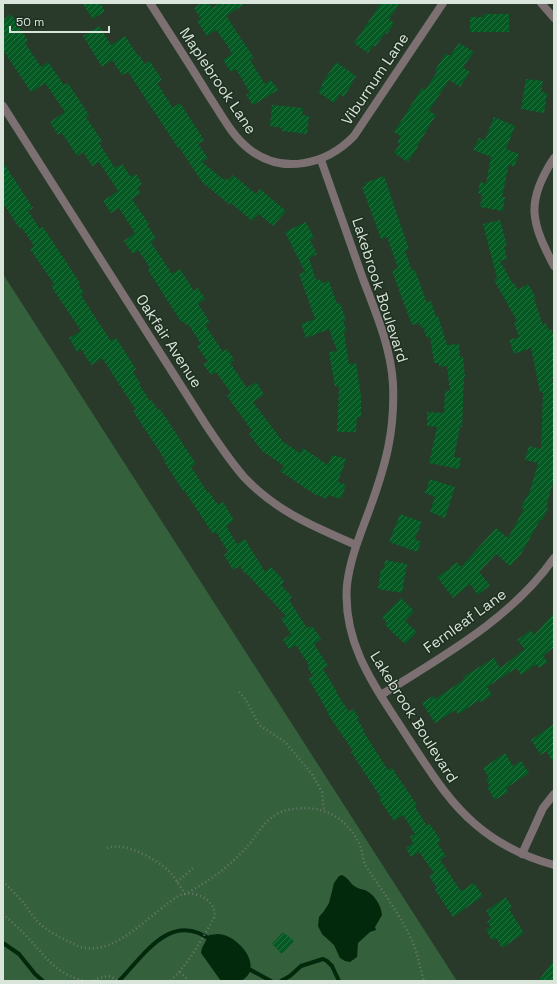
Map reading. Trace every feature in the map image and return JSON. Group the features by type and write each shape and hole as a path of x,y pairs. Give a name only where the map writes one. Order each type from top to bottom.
{"street":[{"name":"Maplebrook Lane","path":"150,3 223,117 244,145 264,158 284,164 296,164 321,160"},
{"name":"Viburnum Lane","path":"321,160 337,151 354,136 443,3"},
{"path":"541,3 554,18"},
{"name":"Oakfair Avenue","path":"3,106 206,425 233,464 262,494 285,511 307,524 356,545"},
{"path":"554,158 538,186 534,207 537,231 554,266"},
{"name":"Lakebrook Boulevard","path":"321,160 381,329 389,358 393,381 393,420 388,456 356,545 347,585 350,625 362,664 440,787 454,804 487,834 508,848 554,865"},
{"name":"Fernleaf Lane","path":"381,695 497,618 530,588 554,558"},
{"path":"522,854 540,814 554,794"}],"path":[{"path":"239,692 246,700 259,725 285,742 312,774 322,792 324,810"},
{"path":"3,881 22,900 44,928 79,946 88,949 98,948 117,941 170,902 206,881 230,864 251,842 265,823 276,815 296,808 314,808 324,810 331,813 342,822 360,846 365,865 402,922 413,943 424,981"},
{"path":"106,848 112,846 139,852 163,866 185,894 200,896 212,905 215,914 180,972 170,981"},
{"path":"177,882 194,868"},
{"path":"3,914 24,934 51,964 62,971 71,976 84,980 94,980 105,976 114,978 118,981"},
{"path":"180,972 187,979"}],"shaded area":[{"path":"3,274 457,981 3,981"},
{"path":"342,875 354,886 365,890 375,897 382,915 375,927 376,930 370,932 358,943 357,957 350,962 340,958 334,945 322,934 318,926 319,917 329,903 334,883 339,876"},
{"path":"209,935 224,935 236,941 246,952 251,965 248,975 242,981 221,981 201,953"}],"building":[{"path":"82,3 100,3 105,11 93,19"},
{"path":"202,3 209,3 212,8 220,3 246,3 226,16 254,58 250,60 265,84 271,80 278,90 253,105 246,95 250,93 236,69 231,72 223,60 232,54 227,45 216,30 207,36 197,21 201,19 194,8"},
{"path":"381,3 400,3 389,19 394,23 387,34 385,33 375,47 373,45 368,53 354,43"},
{"path":"11,14 28,41 25,43 41,67 48,62 64,85 68,83 89,115 86,117 102,141 99,143 115,168 122,164 131,177 136,174 142,184 137,188 141,193 132,199 149,224 147,225 156,238 151,242 172,274 180,269 194,291 198,288 205,299 198,304 210,322 205,325 223,352 227,349 234,360 230,363 247,388 256,382 264,394 253,402 283,442 300,453 303,448 328,465 332,455 346,459 338,482 346,485 341,499 328,495 327,499 314,494 280,471 284,466 262,451 249,434 252,431 227,396 231,393 216,372 211,375 203,364 208,362 197,346 201,344 188,324 186,325 183,321 181,322 148,270 150,268 138,250 133,254 124,241 135,233 119,208 111,213 103,201 118,191 99,162 92,166 83,152 77,156 62,133 58,135 50,122 65,112 45,83 31,92 3,50 3,20"},
{"path":"484,14 509,14 509,32 470,32 470,17 484,17"},
{"path":"99,26 111,45 125,36 145,64 150,61 162,80 157,83 173,108 180,103 204,140 198,144 208,158 202,162 224,180 226,178 229,180 233,175 256,194 260,189 286,211 273,226 259,214 252,221 231,203 230,205 202,182 128,72 122,75 112,60 102,67 83,36"},
{"path":"459,43 474,52 463,67 470,72 460,87 449,80 429,111 436,115 408,162 394,153 400,144 397,142 401,136 394,132 422,88 425,90 437,72 435,70 446,53 450,56"},
{"path":"336,62 356,76 344,97 340,94 334,103 318,92"},
{"path":"526,79 543,81 541,92 547,93 544,113 521,109"},
{"path":"272,105 303,108 302,115 309,116 307,134 281,131 282,128 270,126"},
{"path":"494,117 515,126 506,149 519,154 514,167 509,164 502,197 505,197 503,211 480,207 482,194 478,193 480,182 486,184 491,157 473,150 479,138 485,140"},
{"path":"3,162 33,208 28,211 40,229 43,227 80,283 78,284 84,293 81,295 111,341 116,338 136,369 133,372 140,383 139,384 150,401 151,400 158,410 160,409 196,464 191,467 208,493 209,492 218,505 223,502 234,520 226,526 237,544 245,539 265,572 271,567 284,581 281,585 292,597 289,600 307,628 312,626 321,639 314,644 328,666 323,669 349,712 353,709 359,718 357,719 364,730 363,731 388,770 392,768 417,805 415,807 427,826 430,824 441,841 437,843 446,856 440,860 461,891 474,883 483,896 453,917 435,890 437,888 429,876 434,873 419,852 411,857 406,848 413,843 410,837 415,834 403,815 394,821 379,799 381,798 351,752 353,751 327,713 328,712 308,678 313,676 307,666 309,665 296,645 289,649 283,640 291,634 281,619 286,616 245,572 244,573 240,566 233,570 224,555 228,552 216,532 213,534 184,490 183,491 133,411 136,410 102,358 91,365 81,349 77,352 69,338 81,331 51,286 54,284 30,249 34,246 22,228 20,229 3,203"},
{"path":"384,176 409,249 405,250 412,271 415,270 427,303 431,301 436,317 438,316 447,345 459,344 460,357 463,357 465,378 462,427 460,427 454,457 461,458 459,469 429,463 437,427 427,426 427,412 444,413 445,391 450,391 447,366 439,367 439,363 434,363 430,337 427,338 423,327 421,328 419,323 412,325 392,271 398,268 387,237 381,239 362,187 366,186 365,183"},
{"path":"500,220 507,246 504,246 507,259 500,261 518,290 528,284 536,298 534,299 543,325 546,323 548,330 551,329 554,337 554,378 552,378 554,388 554,479 546,507 548,508 521,554 510,566 496,554 479,572 490,585 478,595 470,584 453,598 437,577 449,570 450,567 457,562 461,567 496,528 508,538 524,509 521,507 530,491 538,463 525,460 529,446 541,449 543,392 540,392 531,348 514,354 509,340 519,337 514,323 517,321 494,280 497,278 483,224"},
{"path":"306,222 314,238 310,240 317,254 309,258 316,280 320,279 322,283 329,281 337,304 340,303 346,320 343,321 347,331 344,332 349,364 356,363 361,396 361,417 357,417 356,432 337,432 339,386 335,387 329,352 337,351 329,329 306,338 301,324 315,319 299,274 305,272 285,232"},
{"path":"430,479 455,487 445,518 430,512 435,497 425,493"},
{"path":"400,514 422,522 415,539 421,542 417,552 389,542"},
{"path":"385,560 407,564 402,593 378,589 381,569 384,569"},
{"path":"401,598 414,611 405,621 417,632 405,644 385,625 387,623 382,617"},
{"path":"554,613 554,647 543,656 548,662 539,668 536,664 521,675 516,668 487,687 492,695 481,702 480,700 458,714 455,710 435,723 422,703 433,696 435,699 465,679 463,677 494,658 500,668 525,649 517,640 531,630 534,635"},
{"path":"554,724 554,763 546,751 541,755 531,740"},
{"path":"505,753 513,766 521,761 529,773 506,788 508,792 495,800 487,787 490,786 486,780 489,778 483,768"},
{"path":"506,897 512,907 509,909 524,933 502,948 496,938 492,940 486,930 491,927 487,922 491,919 486,911"},
{"path":"283,932 294,941 282,954 272,944"},
{"path":"554,960 554,981 538,981"}],"waterway":[{"path":"119,981 149,948 160,939 172,933 184,930 198,932 212,941"},
{"path":"3,943 19,954 35,974 43,981"},
{"path":"281,981 290,976 301,966 323,959 332,966 339,981"},
{"path":"247,968 271,981"}]}
